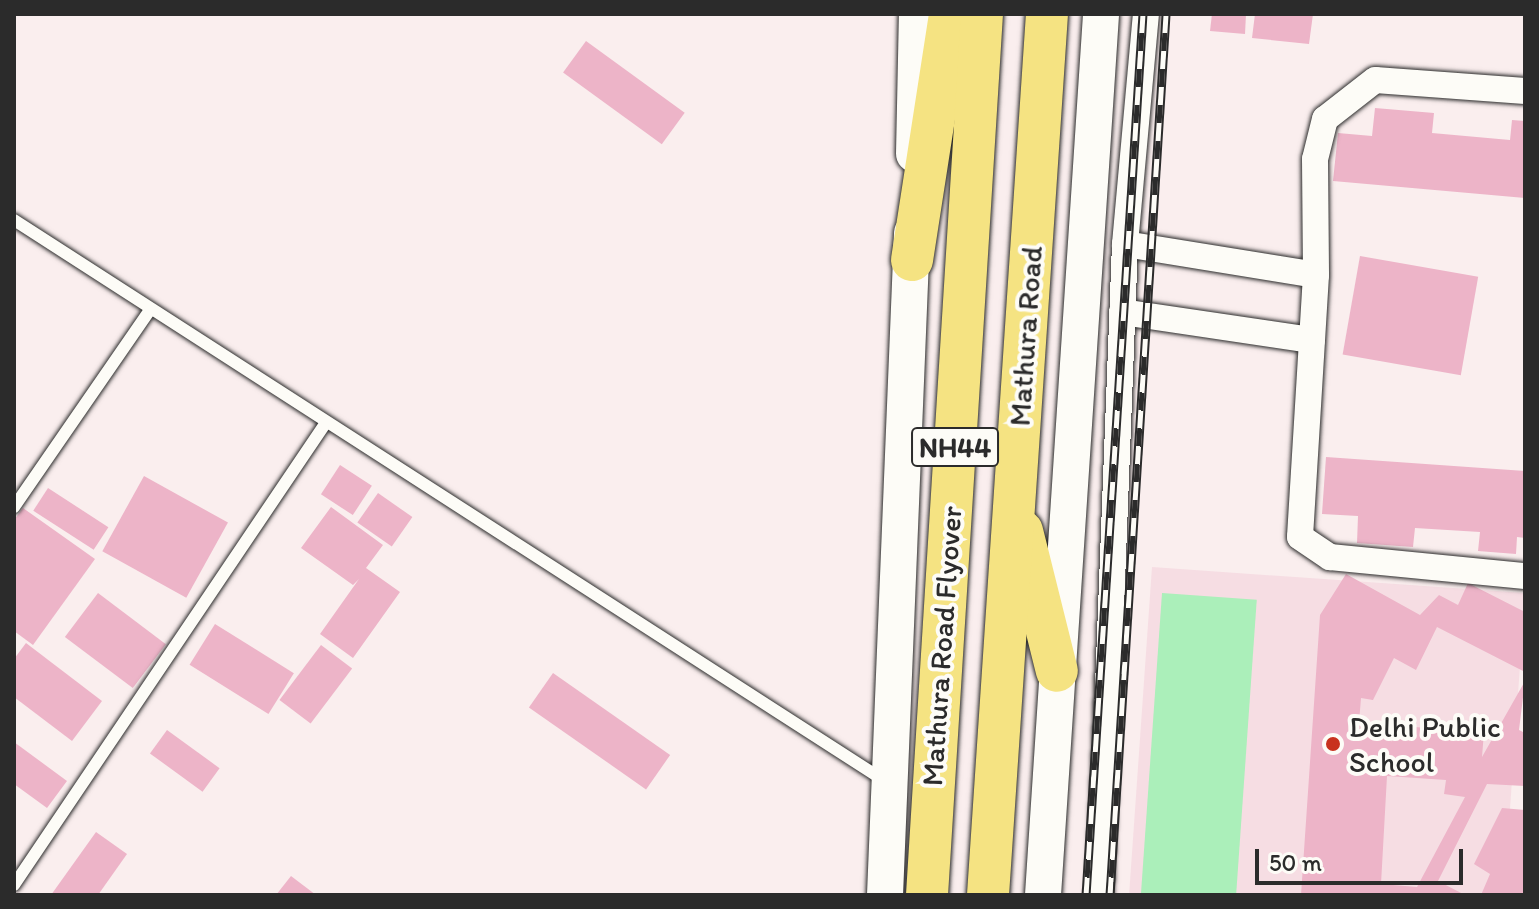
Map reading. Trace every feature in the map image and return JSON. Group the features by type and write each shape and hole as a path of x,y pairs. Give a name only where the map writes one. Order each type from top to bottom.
{"highway":[{"path":"912,260 950,14"},
{"name":"Mathura Road Flyover","path":"927,888 982,14"},
{"name":"NH44","path":"1037,165 1047,14"},
{"path":"1037,165 1076,14"},
{"name":"Mathura Road","path":"1014,507 1037,165"},
{"path":"1014,507 1057,671"},
{"name":"Mathura Road Flyover","path":"988,895 1014,507"}],"main road":[{"path":"885,895 912,260 917,14"},
{"path":"1043,895 1101,14"}],"street":[{"path":"1100,895 1125,244 1146,14"},
{"path":"1525,91 1375,80 1346,98 1325,119 1315,159 1316,275 1300,537 1330,557 1525,576"},
{"path":"1125,244 1316,275"},
{"path":"1122,312 1312,340"}],"lane":[{"path":"14,220 149,311 892,786"},
{"path":"14,507 149,311"},
{"path":"14,885 325,424"}],"shaded area":[{"name":"Delhi Public School","path":"1152,567 1525,593 1504,895 1129,895"}],"green space":[{"path":"1162,593 1257,600 1236,895 1141,895"}],"building":[{"path":"1212,14 1246,14 1245,34 1210,31"},
{"path":"1255,14 1313,14 1309,44 1252,38"},
{"path":"586,41 685,113 662,144 563,73"},
{"path":"1375,108 1434,113 1432,133 1510,140 1512,120 1525,121 1525,198 1333,181 1338,133 1372,136"},
{"path":"1360,256 1478,277 1461,375 1343,354"},
{"path":"1326,457 1525,471 1525,538 1517,537 1516,554 1478,551 1480,532 1415,528 1413,547 1357,543 1358,516 1322,514"},
{"path":"340,465 372,486 353,515 321,494"},
{"path":"144,476 228,523 186,598 102,551"},
{"path":"48,488 108,527 94,550 33,511"},
{"path":"378,493 412,517 392,547 357,522"},
{"path":"331,507 383,545 366,568 400,592 353,658 320,634 359,579 353,585 301,548"},
{"path":"23,508 95,559 33,645 14,631 14,520"},
{"path":"1346,574 1420,615 1439,595 1458,605 1468,583 1525,612 1525,672 1437,627 1416,670 1394,658 1373,700 1361,698 1359,723 1484,732 1482,757 1525,681 1519,730 1525,733 1525,786 1487,784 1438,881 1465,895 1301,895 1320,615","holes":["1387,776 1446,780 1444,794 1465,797 1417,887 1381,884"]},
{"path":"98,593 166,644 133,688 65,637"},
{"path":"215,624 294,673 268,714 190,665"},
{"path":"26,643 102,701 72,741 14,697 14,659"},
{"path":"321,645 352,668 311,724 279,700"},
{"path":"553,673 670,755 646,789 529,707"},
{"path":"167,730 220,768 203,792 150,753"},
{"path":"14,742 67,781 47,808 14,784"},
{"path":"1502,808 1525,810 1525,895 1481,895 1490,874 1474,864"},
{"path":"96,832 127,854 98,895 51,895"},
{"path":"291,876 316,895 276,895"}],"railway":[{"path":"1086,895 1143,14"},
{"path":"1110,895 1166,14"}],"place":[{"name":"Delhi Public School","path":"1333,744"}]}
